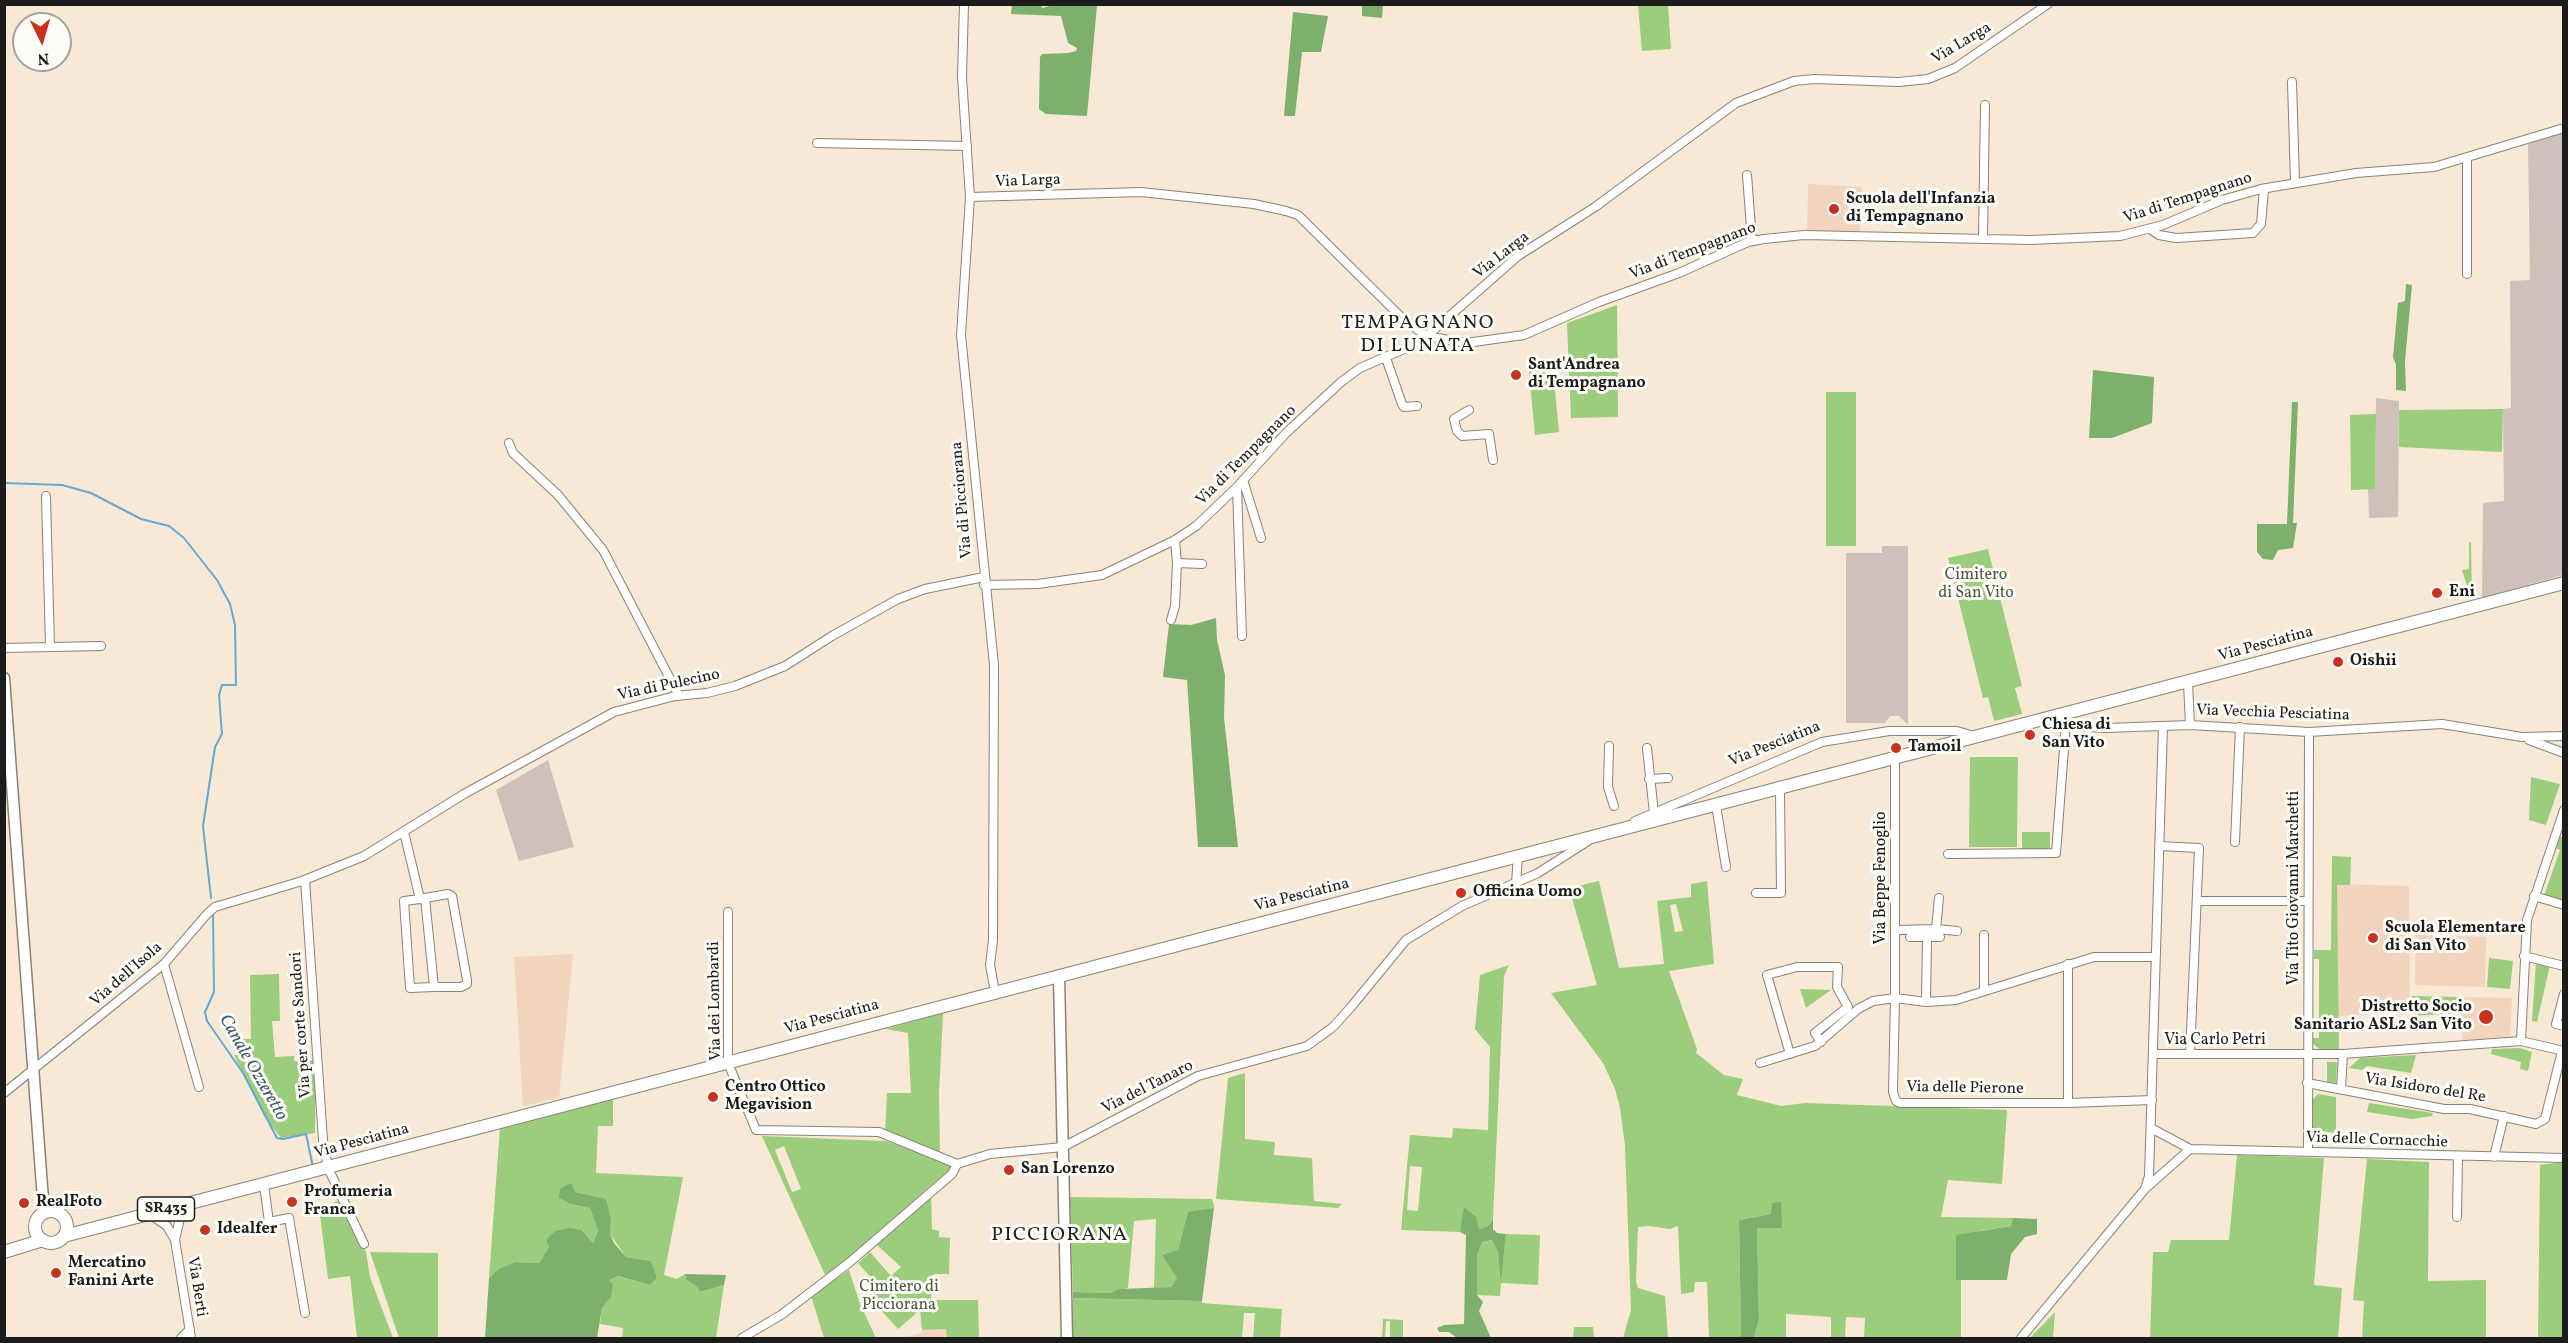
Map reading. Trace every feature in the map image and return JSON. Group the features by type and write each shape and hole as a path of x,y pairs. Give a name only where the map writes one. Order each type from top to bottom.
{"main road":[{"name":"Via Pesciatina","path":"4,1252 38,1240 54,1242 69,1232 259,1186 1976,737 2061,720 2188,683 2564,584"},
{"path":"38,1240 36,1221 46,1209 60,1214 69,1232"}],"street":[{"name":"Via di Picciorana","path":"964,4 962,77 970,197 961,335 995,697 993,940 990,965 994,992"},
{"name":"Via Larga","path":"970,197 1141,192 1254,204 1286,211 1298,215 1401,317 1426,336 1518,256 1577,219 1736,104 1794,81 1814,79 1899,82 1928,79 1955,68 2048,4"},
{"path":"2292,82 2295,182"},
{"path":"1983,239 1985,105"},
{"name":"Via di Tempagnano","path":"984,581 1038,584 1102,575 1175,540 1196,525 1237,487 1286,433 1340,383 1360,368 1420,342 1426,336 1466,343 1511,339 1531,333 1599,302 1679,273 1752,241 1804,235 1983,239 2120,236 2150,229 2222,200 2264,189 2356,173 2434,167 2564,128"},
{"path":"817,143 967,146"},
{"path":"2467,157 2467,274"},
{"path":"1747,175 1752,241"},
{"path":"2150,229 2159,235 2176,238 2253,233 2261,224 2264,189"},
{"path":"1386,358 1401,404 1404,407 1418,406"},
{"path":"1469,410 1454,419 1457,431 1462,436 1489,434 1492,460"},
{"path":"509,443 513,453 558,495 608,558 679,696"},
{"path":"1243,480 1261,538"},
{"path":"1237,487 1242,636"},
{"path":"46,496 50,647"},
{"path":"1171,620 1175,606 1177,563 1175,540"},
{"path":"1177,563 1203,564"},
{"name":"Via di Pulecino","path":"305,880 364,856 464,794 614,711 679,696 707,693 760,676 785,666 832,636 898,599 925,589 984,581"},
{"path":"4,648 101,646"},
{"path":"4,678 46,1209"},
{"path":"2188,683 2190,725"},
{"path":"1948,854 2056,853 2061,720"},
{"name":"Via Vecchia Pesciatina","path":"2061,720 2106,728 2190,725 2310,732 2442,724 2522,737 2564,736"},
{"path":"2145,1189 2149,1176 2151,1128 2163,726"},
{"path":"2235,842 2240,728"},
{"name":"Via Pesciatina","path":"1595,837 1832,740 1889,731 1957,731 1976,737"},
{"name":"Via Tito Giovanni Marchetti","path":"2308,1152 2310,732"},
{"path":"2522,737 2564,753"},
{"path":"1609,746 1608,787 1614,806"},
{"path":"1647,748 1653,813"},
{"name":"Via Beppe Fenoglio","path":"1895,758 1895,998"},
{"path":"1649,779 1668,778"},
{"path":"1756,893 1781,893 1780,788"},
{"path":"1716,805 1726,867"},
{"path":"2521,1041 2527,920 2534,896 2560,833 2564,810"},
{"path":"404,832 422,899 434,987"},
{"name":"Via del Tanaro","path":"957,1164 990,1154 1064,1147 1198,1076 1307,1046 1333,1026 1351,1007 1406,940 1462,906 1538,873 1595,837"},
{"path":"2160,846 2199,848 2190,1054"},
{"path":"1516,883 1518,856"},
{"name":"Via dell'Isola","path":"4,1094 164,964 215,907 305,880"},
{"name":"Via per corte Sandori","path":"305,880 323,1140 328,1168 364,1244"},
{"path":"448,894 452,896 467,980 467,984 461,987 410,988 404,901 422,899 448,894"},
{"path":"2534,896 2564,905"},
{"path":"1936,928 1939,898"},
{"path":"2197,901 2308,901"},
{"name":"Via dei Lombardi","path":"728,912 728,1063 756,1130 879,1132 957,1164"},
{"path":"1896,930 1936,928 1956,931"},
{"path":"1984,935 1984,991"},
{"path":"1910,937 1940,937"},
{"path":"1926,1002 1927,937"},
{"path":"2524,956 2564,966"},
{"path":"1760,1063 1821,1042 1858,1009 1874,1001 1895,998 1926,1002 1956,1000 2094,957 2155,957"},
{"path":"164,964 199,1087"},
{"path":"2068,964 2068,1103"},
{"path":"1790,1054 1767,975 1797,967 1838,967 1837,987 1848,1007 1815,1033 1821,1042"},
{"path":"1059,976 1067,1338"},
{"path":"2564,994 2556,1024 2564,1026"},
{"name":"Via delle Pierone","path":"1895,998 1893,1092 1896,1101 1907,1104 2152,1100"},
{"name":"Via Carlo Petri","path":"2153,1054 2343,1054 2521,1041 2563,1051"},
{"name":"Via Isidoro del Re","path":"2307,1083 2444,1109 2470,1109 2536,1124 2545,1119 2563,1051"},
{"name":"Via Isidoro del Re","path":"2341,1089 2343,1054"},
{"name":"Via Isidoro del Re","path":"2494,1157 2504,1116"},
{"path":"2021,1338 2145,1189 2190,1149 2151,1128"},
{"name":"Via delle Cornacchie","path":"2190,1149 2564,1158"},
{"path":"2457,1217 2458,1156"},
{"path":"742,1338 781,1315 850,1262 952,1174 957,1164"},
{"path":"259,1186 269,1222 289,1218 305,1313"},
{"path":"175,1240 180,1218 190,1202"},
{"path":"170,1208 180,1218"},
{"path":"167,1226 170,1208"},
{"path":"148,1213 167,1226 175,1240"},
{"name":"Via Berti","path":"175,1240 191,1338"},
{"path":"181,1338 190,1329"}],"shaded area":[{"path":"2563,133 2563,575 2482,598 2483,503 2504,501 2503,409 2511,408 2510,281 2530,280 2528,144"},
{"name":"Scuola dell'Infanzia di Tempagnano","path":"1808,184 1862,187 1860,232 1807,231"},
{"path":"2376,398 2399,401 2398,517 2369,518 2368,489 2375,489"},
{"path":"1882,546 1908,546 1908,725 1899,716 1890,716 1885,723 1846,723 1846,553 1882,553"},
{"path":"548,760 574,847 519,861 496,790"},
{"name":"Scuola Elementare di San Vito","path":"2337,884 2409,886 2410,1012 2338,1016"},
{"path":"2416,935 2486,937 2485,987 2415,985"},
{"path":"573,954 559,1098 523,1106 514,957"},
{"name":"Distretto Socio Sanitario ASL2 San Vito","path":"2460,997 2512,998 2510,1036 2463,1042"},
{"path":"947,1329 947,1338 900,1338 922,1333 922,1330"}],"green space":[{"path":"1012,5 1041,5 1042,8 1053,5 1097,5 1087,116 1046,114 1039,109 1040,57 1042,54 1069,53 1076,51 1077,48 1068,43 1061,16 1011,14"},
{"path":"1362,5 1383,5 1382,18 1362,16"},
{"path":"1638,5 1668,5 1671,49 1642,51"},
{"path":"1293,12 1328,16 1321,52 1302,52 1295,116 1284,116"},
{"path":"2406,284 2412,285 2405,361 2406,391 2396,390 2396,365 2393,357 2398,303 2405,301"},
{"path":"1617,305 1618,417 1571,418 1567,323"},
{"path":"1552,358 1559,432 1535,435 1528,361"},
{"path":"2093,370 2154,377 2152,423 2112,438 2089,438"},
{"path":"1826,392 1856,392 1856,546 1826,546"},
{"path":"2292,402 2298,402 2293,523 2297,523 2293,548 2278,550 2273,560 2263,559 2257,552 2257,524 2287,524"},
{"path":"2503,409 2502,452 2399,447 2399,410"},
{"path":"2376,414 2375,489 2351,490 2350,415"},
{"path":"2471,542 2472,600 2462,570 2469,569 2469,543"},
{"name":"Cimitero di San Vito","path":"1988,549 2022,686 2015,688 2022,714 1994,721 1988,697 1983,698 1948,558"},
{"path":"1216,618 1217,640 1225,675 1224,717 1238,847 1198,847 1187,680 1163,677 1169,624 1191,625"},
{"path":"1970,757 2018,757 2017,847 1969,847"},
{"path":"2531,777 2560,784 2546,825 2529,820"},
{"path":"2022,832 2050,832 2050,849 2022,849"},
{"path":"2558,836 2563,837 2563,902 2544,896 2560,850 2555,848"},
{"path":"2332,856 2351,857 2350,885 2337,885 2339,1050 2321,1050 2312,1043 2312,1038 2319,1038 2319,959 2314,959 2314,950 2331,950"},
{"path":"1599,881 1619,968 1664,964 1657,901 1691,897 1691,884 1707,881 1714,964 1669,971 1697,1049 1696,1053 1724,1075 1743,1079 1737,1095 1781,1106 1805,1103 2007,1110 2002,1184 1948,1180 1941,1217 2013,1218 2011,1226 1978,1231 1956,1280 1961,1280 1961,1338 1864,1338 1865,1318 1846,1317 1845,1338 1831,1338 1831,1317 1786,1314 1786,1338 1754,1338 1759,1319 1757,1227 1771,1214 1739,1220 1741,1338 1709,1338 1707,1282 1695,1282 1694,1292 1681,1294 1678,1226 1670,1229 1650,1226 1638,1227 1636,1282 1638,1288 1665,1296 1668,1338 1623,1338 1631,1310 1625,1145 1620,1108 1615,1089 1603,1063 1551,993 1597,985 1569,888","holes":["1676,904 1683,931 1675,932 1670,905"]},
{"path":"2489,958 2513,961 2510,989 2487,987"},
{"path":"2536,961 2550,965 2537,1022 2532,1021"},
{"path":"1509,965 1504,976 1493,1219 1488,1226 1479,1229 1462,1225 1460,1232 1401,1230 1410,1135 1452,1138 1453,1128 1488,1130 1490,1047 1475,1029 1480,975","holes":["1410,1166 1422,1167 1418,1211 1407,1210"]},
{"path":"279,974 280,1021 272,1021 275,1057 294,1056 294,1061 316,1060 315,1133 281,1138 264,1116 234,1055 243,1055 243,1039 251,1039 250,975"},
{"path":"1800,989 1831,990 1806,1008"},
{"path":"2411,996 2458,997 2459,1013 2412,1016"},
{"path":"943,1013 939,1093 940,1155 885,1131 887,1093 911,1093 908,1033 886,1029"},
{"path":"2520,1048 2532,1052 2528,1071 2520,1069 2521,1062 2491,1054 2492,1049"},
{"path":"2416,1055 2411,1073 2367,1066 2362,1070 2349,1068 2360,1058"},
{"path":"2327,1062 2337,1062 2336,1083 2327,1082"},
{"path":"1245,1073 1245,1139 1275,1142 1274,1155 1312,1158 1314,1201 1342,1204 1338,1208 1216,1199 1228,1078"},
{"path":"2318,1094 2336,1097 2336,1133 2313,1130 2313,1099"},
{"path":"613,1097 613,1126 598,1126 596,1173 683,1177 664,1275 677,1279 685,1274 686,1280 696,1286 700,1292 724,1285 716,1338 622,1338 623,1328 600,1324 602,1308 611,1297 609,1280 617,1276 650,1285 657,1278 651,1261 626,1257 610,1234 611,1220 584,1194 575,1192 571,1204 590,1208 598,1231 593,1243 582,1230 549,1247 539,1263 515,1262 489,1278 500,1127"},
{"path":"2369,1103 2433,1113 2432,1116 2412,1119 2367,1112"},
{"path":"762,1136 885,1141 950,1164 951,1168 826,1277","holes":["784,1146 801,1189 792,1192 775,1150"]},
{"path":"2237,1155 2324,1158 2314,1285 2342,1288 2338,1338 2150,1338 2153,1252 2168,1252 2171,1240 2229,1240"},
{"path":"2367,1159 2429,1162 2428,1281 2486,1280 2486,1338 2362,1338 2364,1301 2353,1300"},
{"path":"2563,1162 2563,1338 2538,1338 2540,1165"},
{"path":"571,1183 575,1192 606,1199 611,1220 610,1234 614,1243 626,1257 651,1261 657,1278 650,1285 618,1276 609,1280 613,1284 611,1297 602,1308 597,1338 485,1338 489,1278 499,1269 515,1262 539,1263 549,1247 546,1240 555,1231 570,1228 582,1230 593,1243 598,1231 590,1208 571,1204 559,1198 560,1189"},
{"name":"Cimitero di Picciorana","path":"931,1193 932,1229 939,1231 939,1237 950,1238 949,1274 933,1274 931,1300 978,1300 979,1338 947,1338 946,1329 922,1330 920,1310 898,1329 868,1296 879,1287 858,1263 870,1252 891,1276 901,1267 877,1245"},
{"path":"1070,1197 1212,1199 1214,1208 1188,1213 1178,1250 1171,1265 1177,1278 1171,1287 1154,1288 1156,1219 1134,1221 1128,1288 1111,1293 1073,1292"},
{"path":"338,1201 366,1252 370,1277 393,1338 357,1338 350,1276 328,1279 319,1207"},
{"path":"1781,1202 1782,1228 1757,1228 1759,1319 1754,1338 1741,1338 1739,1220 1771,1214 1772,1203"},
{"path":"1464,1207 1476,1217 1479,1229 1488,1226 1493,1219 1493,1229 1497,1233 1506,1234 1501,1283 1498,1252 1492,1240 1482,1242 1477,1256 1477,1295 1483,1302 1479,1311 1491,1338 1457,1338 1449,1332 1439,1332 1437,1328 1444,1325 1464,1324 1466,1235 1460,1232"},
{"path":"1214,1208 1202,1301 1073,1298 1073,1292 1111,1293 1120,1289 1171,1287 1177,1278 1162,1255 1178,1250 1188,1212"},
{"path":"2013,1218 2037,1219 2037,1234 2025,1237 2011,1254 2007,1280 1956,1280 1956,1235 2011,1226"},
{"path":"1506,1234 1540,1235 1538,1285 1501,1283 1500,1296 1477,1295 1477,1256 1482,1242 1492,1240 1498,1252 1501,1279"},
{"path":"370,1252 438,1253 438,1338 399,1338"},
{"path":"849,1270 860,1304 876,1338 824,1338 811,1296"},
{"path":"685,1274 726,1275 724,1285 700,1292 696,1286 686,1280"},
{"path":"1073,1298 1202,1301 1202,1303 1282,1309 1280,1338 1253,1338 1255,1313 1244,1313 1242,1338 1073,1338"},
{"path":"2055,1312 2053,1338 2030,1338"},
{"path":"1383,1319 1403,1320 1403,1338 1390,1338 1390,1321 1386,1321 1385,1338 1382,1338"},
{"path":"1574,1327 1593,1327 1594,1338 1573,1338"}],"waterway":[{"name":"Canale Ozzeretto","path":"4,483 62,485 91,493 141,519 169,526 184,538 217,580 230,604 235,625 236,685 222,685 219,695 222,734 215,747 203,826 211,898"},
{"name":"Canale Ozzeretto","path":"213,912 214,992 205,1012 207,1021 243,1073 277,1138 283,1139 306,1134 313,1167"}],"place":[{"name":"Scuola dell'Infanzia di Tempagnano","path":"1834,209"},
{"name":"Sant'Andrea di Tempagnano","path":"1516,375"},
{"name":"Eni","path":"2437,593"},
{"name":"Oishii","path":"2338,662"},
{"name":"Chiesa di San Vito","path":"2030,735"},
{"name":"Tamoil","path":"1896,748"},
{"name":"Officina Uomo","path":"1461,893"},
{"name":"Scuola Elementare di San Vito","path":"2373,938"},
{"name":"Distretto Socio Sanitario ASL2 San Vito","path":"2486,1017"},
{"name":"Centro Ottico Megavision","path":"713,1097"},
{"name":"San Lorenzo","path":"1009,1170"},
{"name":"Profumeria Franca","path":"292,1202"},
{"name":"RealFoto","path":"24,1203"},
{"name":"Idealfer","path":"205,1230"},
{"name":"Mercatino Fanini Arte","path":"56,1273"}],"district":[{"name":"TEMPAGNANO DI LUNATA","path":"1418,336"},
{"name":"PICCIORANA","path":"1060,1236"}]}
